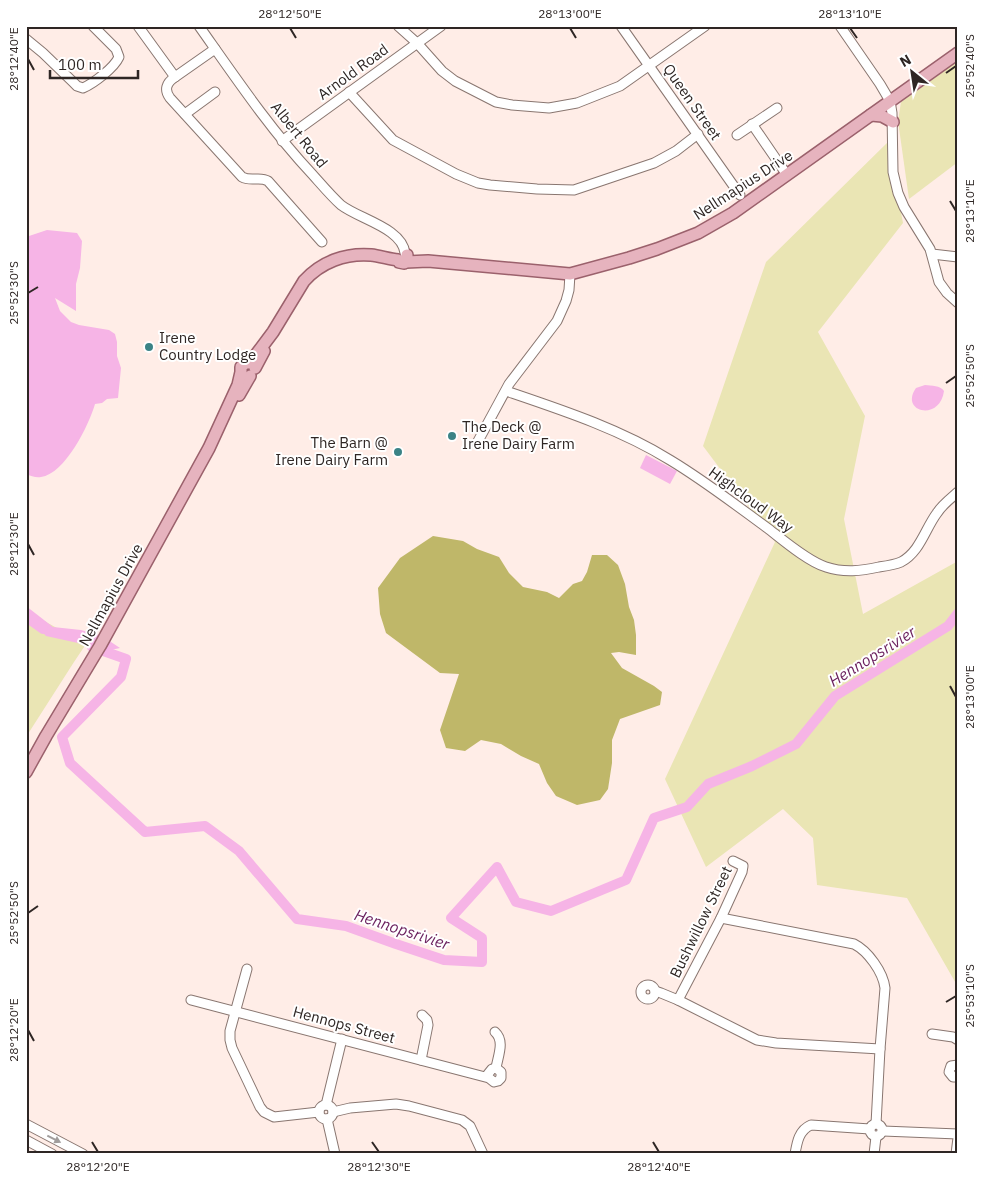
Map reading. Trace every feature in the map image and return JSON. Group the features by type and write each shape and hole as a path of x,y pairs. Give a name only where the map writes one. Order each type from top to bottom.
{"main road":[{"name":"Nellmapius Drive","path":"26,772 108,633 218,430 227,418 256,354 273,332 304,281 314,270 329,262 349,256 370,255 402,256 428,261 570,274 629,258 692,235 726,217 958,53"},
{"path":"871,115 882,116 893,122"}],"street":[{"path":"26,39 73,82 83,88 111,67 119,57 116,49 93,26"},
{"path":"138,26 175,77"},
{"name":"Albert Road","path":"199,26 282,141 340,204 399,238 402,256"},
{"path":"398,26 418,43 442,72 455,81 496,102 549,108 577,103 620,86 705,26"},
{"name":"Arnold Road","path":"282,141 441,26"},
{"name":"Queen Street","path":"621,26 740,195"},
{"path":"844,28 890,101 893,122 893,172 898,193 904,207 922,234 932,254 939,282 958,303"},
{"path":"215,49 175,77 167,85 166,92 242,177 250,180 263,178 268,181 322,242"},
{"path":"185,114 215,92"},
{"path":"349,92 393,140 456,174 478,183 490,185 537,190 574,190 654,163 676,151 698,134"},
{"path":"737,135 777,108"},
{"path":"752,124 787,175"},
{"path":"932,254 958,257"},
{"path":"477,443 509,384 557,321 566,301 570,274"},
{"name":"Highcloud Way","path":"506,391 598,424 639,442 718,491 798,551 826,567 857,571 888,566 901,561 911,553 922,539 938,511 958,492"},
{"name":"Bushwillow Street","path":"678,1000 722,918 742,872 743,866 733,861"},
{"path":"722,918 854,944 864,950 875,965 885,984 874,1154"},
{"path":"247,969 230,1031 231,1044 262,1109 266,1114 274,1117 319,1112"},
{"path":"655,991 678,1000 757,1040 776,1043 880,1048"},
{"name":"Hennops Street","path":"191,1000 489,1078 490,1070 496,1068 501,1041 499,1035 495,1032"},
{"path":"420,1060 428,1024 427,1020 422,1016"},
{"path":"932,1034 953,1037 958,1040"},
{"path":"326,1105 342,1039"},
{"path":"958,1064 952,1066 949,1072 953,1077 958,1077"},
{"path":"319,1112 322,1117 350,1108 396,1104 409,1106 462,1120 470,1126 483,1154"},
{"path":"319,1112 321,1107 326,1105"},
{"path":"326,1105 331,1107 330,1115 335,1154"},
{"path":"26,1124 83,1154"},
{"path":"794,1154 800,1134 804,1128 811,1125 958,1136 956,1154"},
{"path":"26,1140 52,1154"}],"shaded area":[{"path":"958,61 958,162 909,199 898,121 901,102"},
{"path":"888,142 903,223 818,332 865,416 844,519 863,614 958,561 958,987 907,898 817,885 813,838 783,809 706,867 665,779 775,542 703,446 766,262"},
{"path":"47,230 77,233 82,241 80,268 76,284 76,311 55,298 60,311 71,322 109,330 115,334 117,356 121,368 118,398 107,399 102,403 95,404 82,436 67,458 50,474 37,477 26,474 26,237"},
{"path":"925,385 938,387 944,391 941,401 936,407 929,410 916,408 913,403 912,396 916,388"},
{"path":"646,455 677,471 670,484 640,468"},
{"path":"433,536 463,541 477,549 499,557 509,573 523,587 547,592 559,598 573,584 582,581 592,555 607,555 618,565 634,620 636,655 619,652 611,653 622,668 662,692 660,705 620,719 612,740 612,763 608,789 600,800 577,805 556,796 547,783 539,764 501,744 481,740 465,751 446,748 440,730 459,674 440,673 386,633 380,614 378,588 400,558"},
{"path":"26,606 53,627 81,630 102,636 120,648 101,652 78,643 46,636 26,617"},
{"path":"26,611 86,644 26,737"}],"waterway":[{"name":"Hennopsrivier","path":"92,647 126,659 121,677 62,737 70,763 145,832 205,826 239,851 297,919 346,926 444,960 482,962 482,938 451,918 497,867 516,902 551,911 626,880 654,818 687,807 708,784 752,766 796,744 835,696 948,626 958,613"},
{"name":"Hennopsrivier","path":"26,617 43,629"}],"place":[{"name":"Irene Country Lodge","path":"149,347"},
{"name":"The Deck @ Irene Dairy Farm","path":"452,436"},
{"name":"The Barn @ Irene Dairy Farm","path":"398,452"}]}
